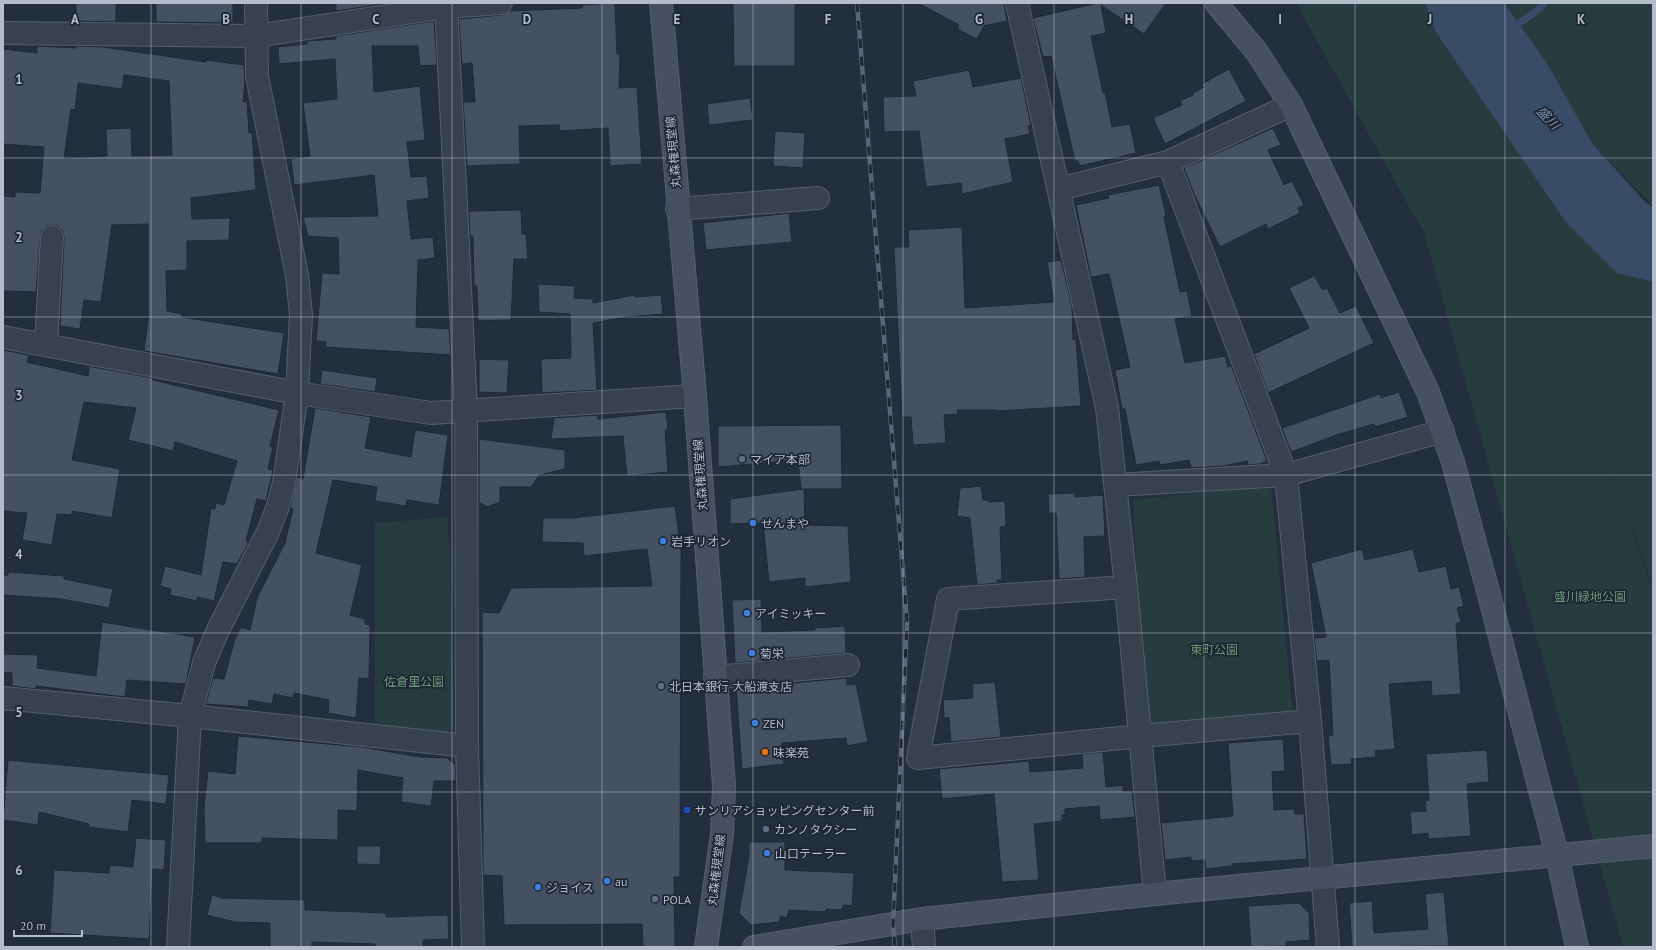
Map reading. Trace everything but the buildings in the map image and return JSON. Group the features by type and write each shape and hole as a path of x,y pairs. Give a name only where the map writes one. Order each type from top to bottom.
{"street":[{"path":"178,947 190,716 204,663 218,630 268,532 277,509 284,483 297,393 302,315 297,275 257,76 256,3"},
{"path":"3,33 256,36 446,5 501,3"},
{"name":"丸森権現堂線","path":"661,3 677,209 695,396 724,786 722,834 706,947"},
{"path":"1017,3 1107,408 1141,736 1155,894"},
{"path":"1216,3 1256,51 1291,105 1324,171 1428,392 1443,431 1484,576 1557,855 1577,947"},
{"path":"446,5 466,411 467,746 473,947"},
{"path":"1059,188 1168,162 1291,105"},
{"path":"1168,162 1286,476 1310,721 1321,879 1328,947"},
{"path":"677,209 818,198"},
{"path":"46,345 52,237"},
{"path":"3,337 297,393 431,413 695,396"},
{"path":"1116,485 1286,476 1443,431"},
{"path":"1126,587 948,599 918,758 1310,721"},
{"path":"715,677 848,664"},
{"path":"3,698 190,716 467,746"},
{"path":"754,947 922,919 1155,894 1653,846"},
{"path":"922,919 924,947"}],"green space":[{"name":"盛川緑地公園","path":"1296,3 1425,3 1435,32 1617,272 1653,282 1653,586 1611,467 1653,589 1653,947 1623,947 1424,233"},
{"path":"1504,3 1653,3 1653,206 1592,143 1547,63"},
{"name":"東町公園","path":"1271,485 1293,717 1145,729 1133,500"},
{"name":"佐倉里公園","path":"448,517 454,728 444,734 375,727 375,523"}],"water":[{"name":"盛川","path":"1425,3 1504,3 1547,63 1592,143 1645,202 1653,207 1653,282 1617,273 1565,221 1435,31"}],"waterway":[{"path":"1511,29 1538,10 1544,3"}],"railway":[{"path":"857,3 907,622 893,925 895,947"}],"place":[{"name":"マイア本部","path":"742,459"},
{"name":"せんまや","path":"753,523"},
{"name":"岩手リオン","path":"663,541"},
{"name":"アイミッキー","path":"747,613"},
{"name":"菊栄","path":"752,653"},
{"name":"北日本銀行 大船渡支店","path":"661,686"},
{"name":"ZEN","path":"755,723"},
{"name":"味楽苑","path":"765,752"},
{"name":"サンリアショッピングセンター前","path":"687,810"},
{"name":"カンノタクシー","path":"766,829"},
{"name":"山口テーラー","path":"767,853"},
{"name":"au","path":"607,881"},
{"name":"ジョイス","path":"538,887"},
{"name":"POLA","path":"655,899"}]}
